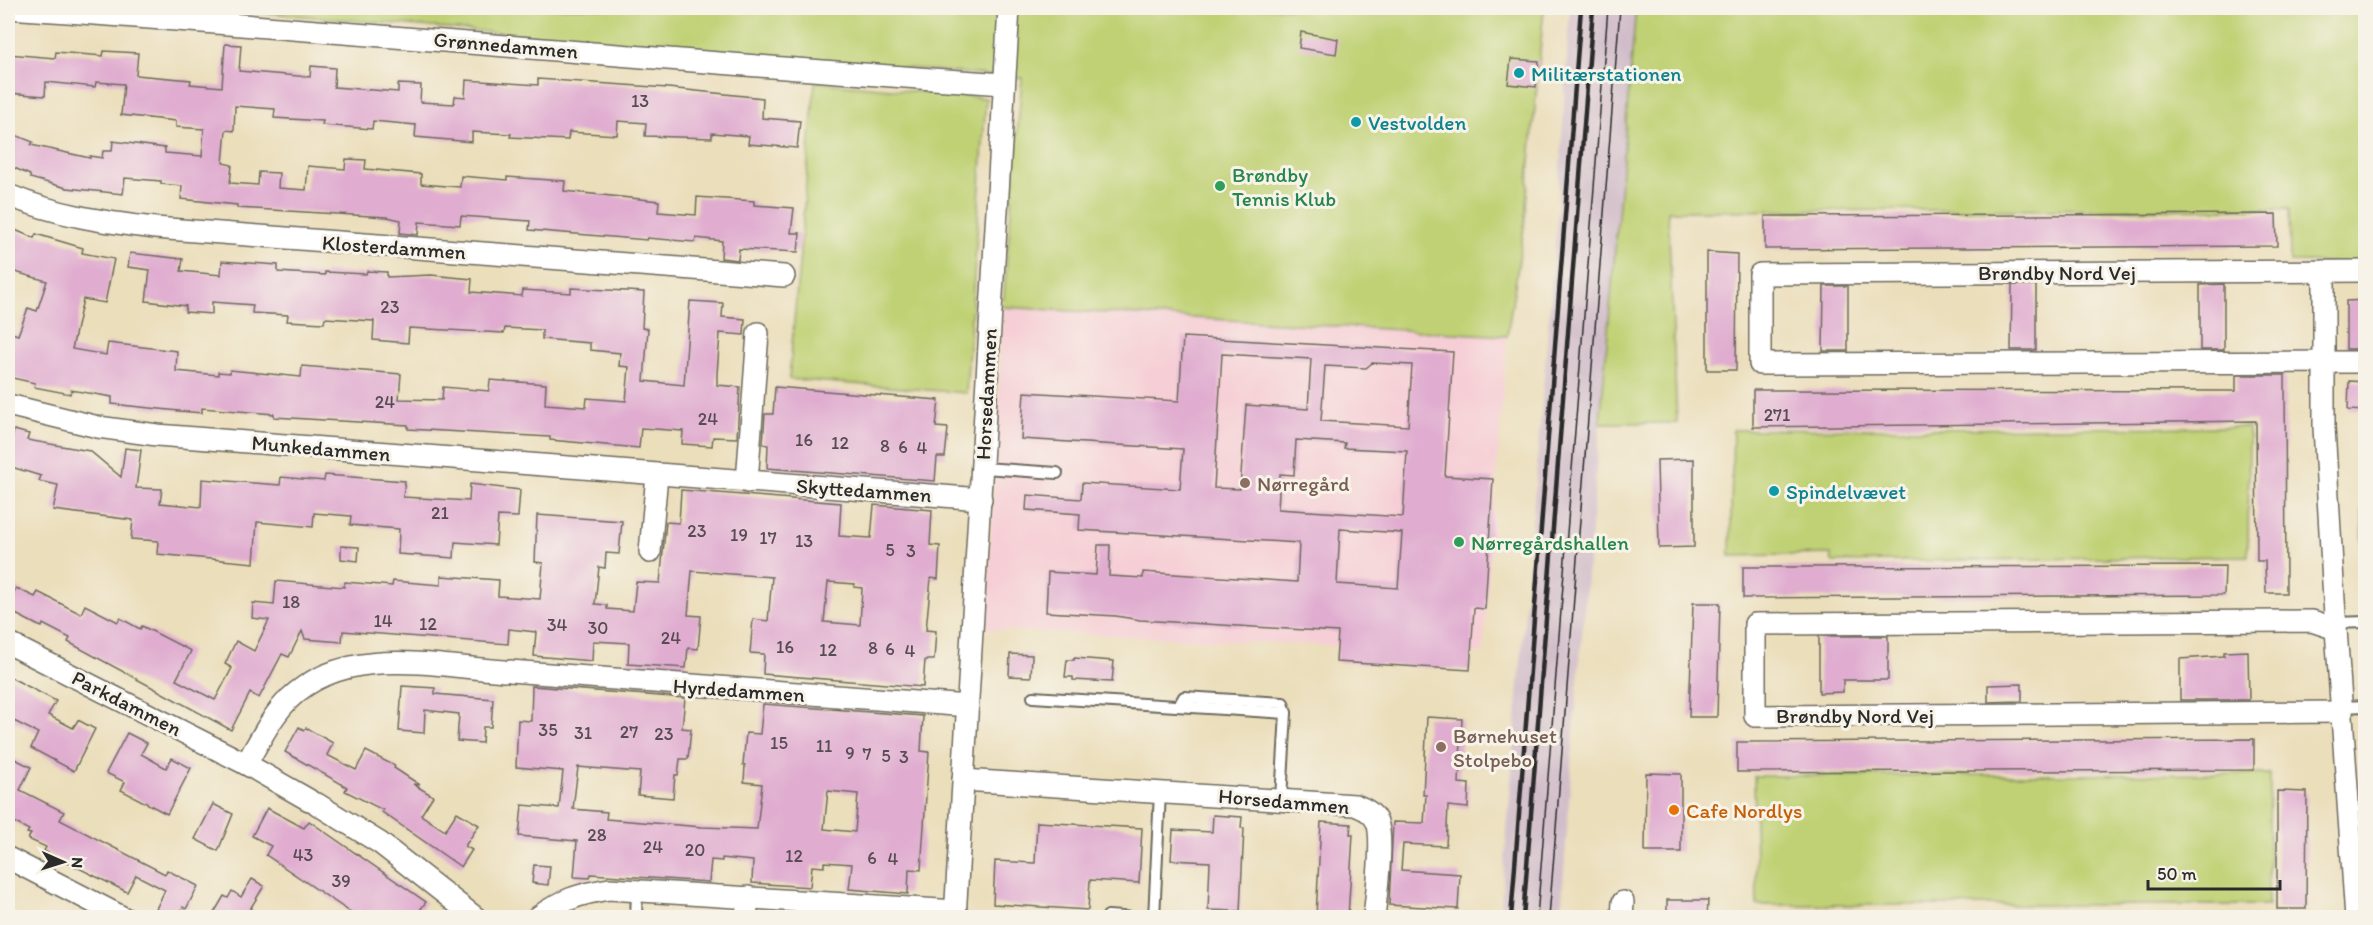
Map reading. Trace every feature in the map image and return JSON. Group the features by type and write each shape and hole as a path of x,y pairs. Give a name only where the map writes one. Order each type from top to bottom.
{"street":[{"name":"Grønnedammen","path":"8,8 224,22 854,74 1004,84"},
{"name":"Horsedammen","path":"955,914 1009,8"},
{"name":"Klosterdammen","path":"8,195 26,203 85,220 155,228 784,276"},
{"path":"2324,271 2324,428 2356,918"},
{"name":"Brøndby Nord Vej","path":"2355,271 1760,274 1760,364 2366,362"},
{"path":"747,482 758,333"},
{"name":"Munkedammen","path":"8,405 98,427 157,435 647,474"},
{"path":"647,474 650,552"},
{"name":"Skyttedammen","path":"647,474 981,499"},
{"name":"Brøndby Nord Vej","path":"2336,626 2312,621 1755,624 1755,716 2342,709"},
{"name":"Parkdammen","path":"8,643 246,764 313,802 396,855 476,918"},
{"name":"Hyrdedammen","path":"246,764 265,730 290,699 314,682 349,666 382,662 968,706"},
{"name":"Horsedammen","path":"963,780 1355,805 1369,811 1377,823 1379,840 1374,918"},
{"path":"8,858 124,918"},
{"path":"537,918 557,903 583,894 609,890 637,891 747,907 955,914"}],"lane":[{"path":"983,468 1057,473"},
{"path":"2336,626 2366,622"},
{"path":"1033,698 1286,713 1281,799"},
{"path":"2342,709 2366,706"},
{"path":"1154,918 1160,792"},
{"path":"636,918 637,891"},
{"path":"1108,916 1136,918"}],"shaded area":[{"path":"1570,8 1636,8 1575,715 1561,915 1564,917 1500,917 1557,219"},
{"name":"Nørregård","path":"1003,307 1507,336 1483,653 986,629"}],"green space":[{"path":"210,8 1544,8 1524,227 1507,336 1003,307 1022,78"},
{"path":"1636,8 2365,8 2365,263 2290,262 2289,209 1668,211 1677,423 1600,423"},
{"path":"815,82 986,98 966,393 789,379"},
{"path":"2249,427 2248,556 1832,562 1831,554 1730,556 1733,430"},
{"path":"2363,434 2366,434 2365,610 2362,610"},
{"path":"2270,774 2268,905 1757,905 1754,776"}],"building":[{"path":"1301,32 1338,39 1336,54 1299,48"},
{"path":"225,44 241,45 239,71 310,77 311,66 335,68 334,87 398,92 398,84 421,85 420,102 454,104 455,96 465,97 466,80 538,85 538,79 668,88 763,98 762,118 800,121 797,148 748,144 749,136 712,133 712,138 645,136 646,123 618,121 617,135 569,132 568,140 510,137 511,134 472,132 472,142 415,137 416,125 373,121 372,129 322,125 323,121 274,118 275,109 235,106 234,131 226,130 223,163 232,165 230,183 258,185 259,172 279,173 278,188 306,190 308,166 345,169 346,159 366,160 365,169 421,174 421,184 460,187 461,176 565,181 564,191 659,201 658,212 696,215 697,197 754,201 754,205 794,208 791,233 800,233 798,252 739,249 738,260 721,258 722,241 696,238 695,242 647,238 647,240 529,230 530,221 461,216 460,225 419,222 418,235 400,233 401,220 387,217 237,208 237,205 181,199 182,186 161,184 161,181 125,178 123,194 67,188 30,178 30,175 8,165 8,132 33,142 31,145 90,158 90,156 102,158 103,151 112,151 113,141 165,148 165,153 202,156 204,129 176,127 176,121 121,115 124,84 96,82 95,87 46,82 45,96 8,93 8,54 55,58 56,52 103,56 104,51 138,53 136,75 191,80 190,84 222,87"},
{"name":"Militærstationen","path":"1511,59 1539,61 1536,87 1508,84"},
{"path":"2276,214 2277,246 1765,249 1765,216"},
{"path":"8,227 34,238 36,234 83,248 82,253 114,259 105,303 83,299 72,349 106,355 108,343 177,351 176,371 218,375 218,372 230,373 230,370 301,377 302,366 401,374 399,399 442,400 443,387 489,391 490,380 546,384 545,404 586,407 587,398 626,401 629,367 619,366 620,353 590,350 590,343 542,339 542,330 505,328 504,333 409,328 408,343 373,340 374,321 325,318 324,323 287,321 288,315 252,313 253,305 212,302 212,314 185,312 186,306 146,301 150,270 128,267 130,253 183,259 181,271 221,275 222,261 278,265 278,272 325,275 325,272 366,274 367,271 387,272 387,277 431,275 472,279 471,292 522,296 523,290 571,293 571,288 644,292 642,328 648,329 644,381 684,385 690,301 723,303 722,317 745,319 744,335 720,333 717,374 717,385 740,387 737,438 713,437 712,446 682,444 683,431 641,428 639,448 550,440 550,437 408,429 408,425 274,417 274,414 202,408 202,413 179,411 112,404 112,397 71,390 70,394 34,387 35,383 8,377 8,332 18,335 28,308 37,311 47,281 8,270"},
{"path":"1707,252 1737,254 1736,370 1707,370"},
{"path":"2224,284 2224,350 2200,350 2200,285"},
{"path":"2012,285 2036,285 2036,350 2011,350"},
{"path":"1824,286 1848,286 1848,351 1823,351"},
{"path":"2366,300 2366,349 2346,349 2346,301"},
{"path":"1183,337 1453,352 1445,476 1493,479 1485,609 1474,608 1470,670 1336,662 1338,632 1046,612 1048,572 1096,575 1098,545 1110,545 1109,576 1143,578 1143,572 1297,582 1299,543 1079,530 1080,514 1026,510 1027,495 1081,499 1082,483 1180,489 1183,449 1021,439 1024,392 1179,401","holes":["1222,354 1311,359 1308,409 1246,405 1240,489 1214,488","1372,363 1412,365 1408,426 1321,421 1325,366 1366,368","1296,440 1345,443 1344,448 1407,451 1403,517 1278,509 1280,474 1294,475","1340,529 1402,533 1398,588 1337,584"]},
{"path":"2236,375 2285,375 2286,593 2266,593 2265,561 2257,561 2256,421 1753,427 1753,390 2236,391"},
{"path":"2349,381 2366,382 2366,411 2348,410"},
{"path":"775,387 939,400 936,427 948,428 945,457 937,457 935,481 767,468 768,445 763,444 765,414 773,414"},
{"path":"14,430 29,434 27,440 90,451 121,477 125,448 141,450 136,488 162,489 160,503 201,507 202,479 280,485 281,477 324,481 325,475 405,481 403,497 469,501 470,484 520,490 518,517 498,516 496,545 455,542 454,558 398,554 399,529 350,525 351,516 314,513 313,527 257,522 254,563 157,554 158,541 131,539 133,520 53,510 58,485 39,481 41,476 8,466 8,452"},
{"path":"1694,459 1694,547 1659,548 1657,460"},
{"path":"681,490 841,503 839,536 871,538 874,505 932,510 930,545 940,546 938,579 931,578 926,630 936,631 934,660 925,660 923,687 763,674 764,654 750,653 753,619 768,621 772,577 692,571 688,615 701,616 698,649 688,648 686,668 628,664 629,643 593,641 592,661 534,656 536,632 509,629 508,644 343,631 342,642 305,639 302,631 289,657 282,654 259,698 250,693 231,730 68,642 70,638 8,610 8,603 16,588 35,597 38,592 81,614 85,605 118,622 120,618 140,629 142,626 191,651 176,680 215,700 232,668 225,664 236,641 254,651 269,620 252,618 253,603 274,605 276,581 344,587 345,582 392,586 393,581 441,585 441,576 499,580 498,596 540,599 543,563 535,562 537,515 622,521 619,554 606,553 605,568 599,567 595,604 607,605 607,609 633,611 636,582 660,583 666,522 679,523","holes":["828,582 855,584 854,587 862,588 860,625 824,622"]},
{"path":"341,546 359,547 358,561 341,559"},
{"path":"2225,566 2224,595 1743,598 1743,567"},
{"path":"1693,603 1720,603 1717,717 1689,717"},
{"path":"1819,636 1888,636 1888,680 1843,680 1843,692 1819,693"},
{"path":"2248,651 2249,700 2180,700 2180,659 2224,656 2224,652"},
{"path":"1010,654 1032,655 1031,677 1009,676"},
{"path":"1074,658 1114,661 1112,682 1073,680 1073,677 1065,677 1067,660 1074,660"},
{"path":"8,676 56,701 48,715 73,728 78,720 95,729 74,771 31,748 38,733 8,718"},
{"path":"2022,684 2022,701 1988,702 1988,685"},
{"path":"402,686 435,688 435,694 493,699 491,727 483,727 482,743 457,741 459,714 425,710 424,733 399,731"},
{"path":"532,686 685,698 682,728 691,729 688,759 680,759 678,775 675,775 673,798 638,795 640,772 578,767 573,809 607,812 606,819 757,829 762,784 744,782 745,765 743,765 746,733 760,734 763,704 923,716 921,751 929,752 921,870 909,869 908,894 849,889 852,864 824,862 824,867 812,866 810,887 752,883 753,861 722,858 722,861 711,860 709,882 591,874 590,878 574,877 577,841 519,836 522,805 559,808 563,771 516,767 518,720 531,721","holes":["828,791 858,794 855,832 824,829"]},
{"path":"1427,717 1462,719 1459,783 1469,784 1468,808 1448,806 1446,846 1403,844 1401,870 1460,874 1458,909 1389,905 1393,822 1424,823"},
{"path":"299,727 304,730 306,728 333,743 327,755 356,770 366,751 395,766 394,768 420,785 413,784 433,796 421,815 445,831 457,812 479,825 465,846 472,850 461,867 382,812 383,810 345,791 347,787 285,752"},
{"path":"127,733 147,743 141,754 166,768 172,758 191,768 167,814 121,790 125,782 106,773"},
{"path":"2254,739 2254,770 1737,772 1737,742"},
{"path":"15,759 31,767 20,790 64,812 60,820 165,874 167,870 198,886 186,909 183,907 178,918 172,918 156,909 165,890 136,875 127,892 44,851 46,847 28,839 31,834 27,833 29,830 8,819 8,776"},
{"path":"1646,773 1681,774 1681,852 1645,852"},
{"path":"2277,791 2307,792 2306,909 2277,909"},
{"path":"213,804 233,814 218,851 195,839"},
{"path":"267,808 304,828 309,821 426,902 414,918 359,918 266,855 271,846 252,836"},
{"path":"1213,815 1242,817 1241,828 1244,828 1240,911 1208,910 1210,862 1171,860 1173,830 1212,832"},
{"path":"1037,822 1142,828 1139,883 1090,880 1088,910 993,904 995,861 1035,863"},
{"path":"1321,822 1351,824 1350,834 1353,834 1348,918 1316,916"},
{"path":"534,865 550,866 548,885 532,883"},
{"path":"252,879 264,886 250,909 262,918 211,918 224,896 228,898 232,891 241,897"},
{"path":"1667,900 1708,900 1707,918 1667,918"}],"tram line":[{"path":"1537,918 1608,8"},
{"path":"1549,918 1620,8"}],"railway":[{"path":"1511,918 1581,8"},
{"path":"1523,918 1593,8"}],"place":[{"name":"Militærstationen","path":"1519,73"},
{"name":"Vestvolden","path":"1356,122"},
{"name":"Brøndby Tennis Klub","path":"1220,186"},
{"name":"Nørregård","path":"1245,483"},
{"name":"Spindelvævet","path":"1774,491"},
{"name":"Nørregårdshallen","path":"1459,542"},
{"name":"Børnehuset Stolpebo","path":"1441,747"},
{"name":"Cafe Nordlys","path":"1674,810"}]}
